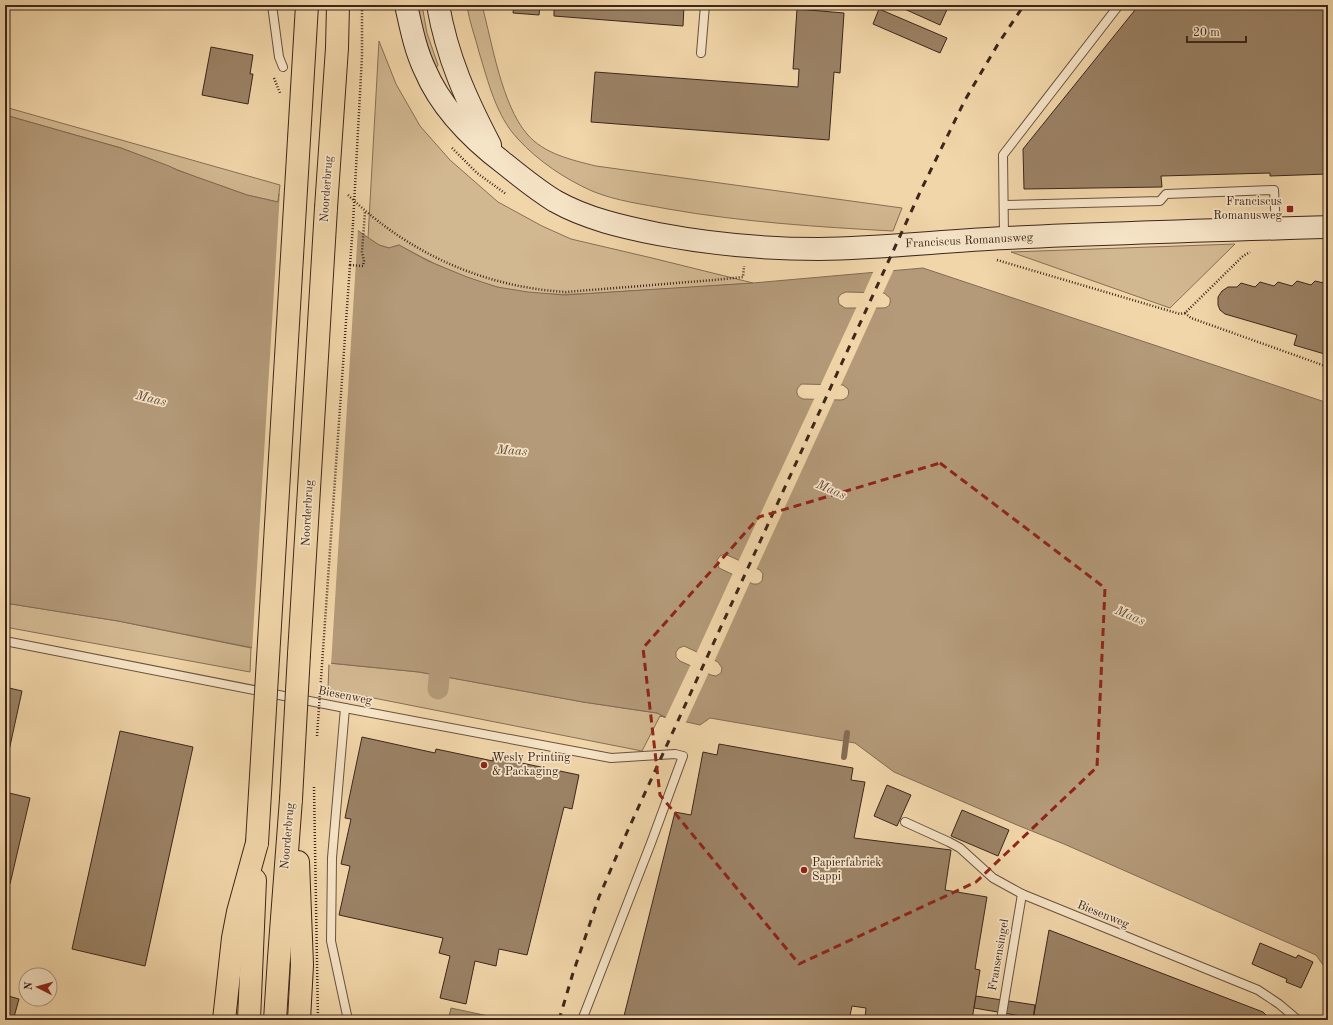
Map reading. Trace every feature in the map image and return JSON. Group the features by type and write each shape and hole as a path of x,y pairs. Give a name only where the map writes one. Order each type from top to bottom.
{"main road":[{"path":"249,1020 257,843 307,5"},
{"name":"Noorderbrug","path":"275,1020 291,799 337,48 338,5"},
{"path":"291,799 299,880 302,965 299,1020"},
{"path":"224,1020 233,938 238,912 257,843"}],"street":[{"name":"Franciscus Romanusweg","path":"406,5 421,61 439,97 465,129 496,157 542,193 555,201 579,212 627,227 676,237 744,245 814,249 1004,238 1328,228"},
{"name":"Franciscus Romanusweg","path":"438,5 445,38 458,79 496,157"}],"lane":[{"path":"272,5 279,57 283,67"},
{"path":"701,53 705,5"},
{"path":"1004,238 1003,155 1119,5"},
{"path":"1004,205 1160,201 1166,194 1274,190 1276,229"},
{"name":"Biesenweg","path":"5,640 345,708 611,758 675,754 683,756 582,1020"},
{"path":"345,708 332,858 332,941 348,1020"},
{"name":"Biesenweg","path":"905,822 960,848 993,878 1022,894 1258,990 1279,1004 1298,1020"},
{"name":"Fransensingel","path":"1001,1020 1022,894"}],"path":[{"path":"317,739 350,265 362,56 362,5"},
{"path":"350,265 363,266 362,252 365,212 408,243 443,262 511,285 544,290 566,292 743,277 745,261"},
{"path":"991,258 1180,314 1186,313 1247,252 1254,251"},
{"path":"1186,313 1191,318 1328,367"},
{"path":"314,781 318,1020"}],"highlighted area":[{"path":"940,463 1105,588 1097,767 976,882 799,964 660,795 643,648 759,517"}],"shaded area":[{"path":"414,5 422,5 427,33 438,65 435,68"},
{"path":"467,5 482,5 499,73 511,107 518,122 527,134 542,147 568,159 596,166 902,208 893,231 837,228 696,214 620,200 592,191 572,181 552,169 534,155 510,130 504,120 489,86"},
{"path":"379,41 396,84 420,126 450,160 498,202 542,226 571,239 753,283 579,294 530,293 497,287 471,279 434,263 399,245 389,248 379,245 368,238"},
{"path":"5,107 280,185 278,202 247,195 121,148 5,115"},
{"path":"1235,244 1170,308 1011,252"},
{"path":"5,603 118,621 251,648 250,672 5,627"},
{"path":"329,663 419,672 583,702 657,713 666,717 660,716 642,751 328,689"}],"water":[{"name":"Maas","path":"5,115 121,148 247,195 278,202 279,194 295,198 295,208 338,217 379,245 389,248 399,245 428,261 467,277 497,287 528,292 565,295 753,283 923,268 1328,403 1328,972 1316,955 1064,844 894,772 855,743 710,718 700,725 660,716 665,717 657,713 583,702 419,672 329,663 118,621 5,603","holes":["846,292 884,293 890,298 890,302 889,305 884,308 845,308 839,304 838,298 841,294","800,385 843,385 848,389 849,393 846,398 841,400 803,399 799,397 797,393","725,554 760,570 763,574 762,581 758,584 753,584 719,568 717,560 720,556","684,646 718,662 722,668 721,673 716,676 711,675 680,661 676,657 676,652 679,648"]},
{"path":"451,1008 507,1020 448,1020"}],"pier":[{"path":"280,192 295,196 302,210 311,208 339,215 358,229 331,665 252,650"},
{"path":"894,269 882,295 863,295 874,270"},
{"path":"857,306 877,306 840,387 820,386"},
{"path":"815,397 835,398 756,570 738,562"},
{"path":"733,573 751,580 714,662 696,654"},
{"path":"691,664 709,672 685,724 665,719"}],"building":[{"path":"514,5 540,5 539,15 513,13"},
{"path":"554,5 684,5 683,26 554,16"},
{"path":"901,5 949,5 940,25 900,7"},
{"path":"1139,5 1328,5 1328,174 1270,176 1270,173 1161,176 1162,187 1024,189 1023,149"},
{"path":"797,9 844,13 840,73 834,72 829,140 591,122 595,72 798,87 799,69 793,69"},
{"path":"879,9 947,38 940,53 873,24"},
{"path":"211,47 253,55 250,74 253,74 248,104 202,95"},
{"path":"1297,281 1311,285 1315,281 1328,284 1328,355 1294,345 1297,335 1225,314 1220,310 1218,305 1218,297 1222,291 1228,287 1237,287 1241,283 1255,287 1260,282 1274,286 1278,282 1292,286"},
{"path":"5,687 22,691 5,769"},
{"path":"120,731 193,747 145,966 72,949"},
{"path":"362,737 435,753 436,749 493,761 493,757 579,775 572,809 564,807 527,955 499,949 496,966 475,961 466,1004 440,998 450,956 439,953 443,938 339,915 350,866 341,864 351,819 345,818"},
{"name":"Papierfabriek Sappi","path":"719,744 853,768 851,780 865,782 854,838 951,850 945,890 987,897 975,969 980,970 972,1020 876,1020 865,1018 866,1008 852,1006 849,1020 623,1020 675,812 691,815 703,752 717,755"},
{"path":"887,785 911,795 897,826 874,816"},
{"path":"5,792 30,798 10,884 5,883"},
{"path":"962,810 1009,830 998,856 951,836"},
{"path":"1049,930 1263,1012 1271,1020 1033,1020"},
{"path":"1260,943 1296,958 1298,955 1313,962 1301,988 1286,982 1287,979 1252,964"},
{"path":"5,995 18,999 14,1017 5,1015"},
{"path":"976,996 1035,1005 1033,1018 974,1008"}],"waterway":[{"path":"438,689 442,647"},
{"path":"844,757 847,733"}],"railway":[{"path":"559,1020 573,973 599,897 623,841 922,188 965,100 998,44 1024,5"}],"place":[{"name":"Franciscus Romanusweg","path":"1290,209"},
{"name":"Wesly Printing & Packaging","path":"484,765"},
{"name":"Papierfabriek Sappi","path":"804,870"}]}
